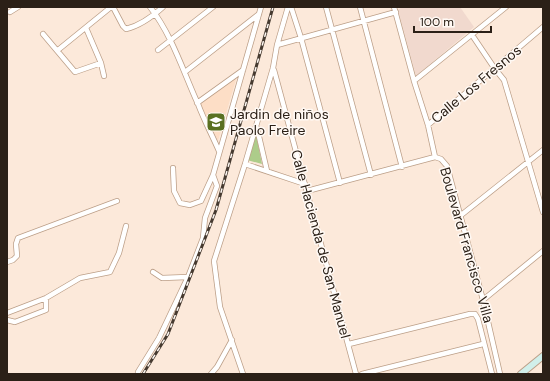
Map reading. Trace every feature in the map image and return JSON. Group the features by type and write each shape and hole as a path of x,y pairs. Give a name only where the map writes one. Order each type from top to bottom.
{"street":[{"path":"10,12 17,7"},
{"path":"58,50 112,7 126,29 132,27 163,7"},
{"path":"150,7 155,13 185,72 197,103 219,151"},
{"path":"158,50 213,7"},
{"path":"172,168 174,191 180,203 190,205 201,201 213,176 262,7"},
{"path":"289,7 301,38 340,183"},
{"path":"242,374 220,307 214,261 245,164 289,7"},
{"path":"326,7 371,175"},
{"path":"360,7 402,167"},
{"path":"414,81 506,7"},
{"path":"278,45 395,9"},
{"name":"Boulevard Francisco Villa","path":"395,9 414,81 428,125 435,157 442,159 447,166 483,300 500,374"},
{"path":"185,72 259,14"},
{"name":"Calle Los Fresnos","path":"428,125 543,27"},
{"path":"86,28 101,63 104,76"},
{"path":"43,34 75,72 101,63"},
{"path":"472,35 504,80 543,212"},
{"name":"Calle Hacienda de San Manuel","path":"273,68 356,374"},
{"path":"197,103 243,70"},
{"path":"256,126 267,171"},
{"path":"460,216 543,150"},
{"path":"307,191 435,157"},
{"path":"245,164 305,184"},
{"path":"138,372 159,338 188,277 203,238 205,218 217,186 213,176"},
{"path":"7,262 13,260 16,256 16,244 18,238 116,202"},
{"path":"7,313 46,298 80,278 110,272 119,253 126,226"},
{"path":"483,300 543,251"},
{"path":"153,272 162,278 188,277"},
{"path":"7,320 15,322 46,310 46,298"},
{"name":"Boulevard Francisco Villa","path":"349,344 475,314 478,319 492,374"},
{"path":"211,374 217,367 232,340"},
{"path":"362,374 484,344"},
{"path":"521,374 543,356"}],"shaded area":[{"path":"402,7 460,7 474,27 416,76 398,10"},
{"name":"Jardin de niños Paolo Freire","path":"237,76 218,141 200,103"}],"green space":[{"path":"256,134 262,164 247,160"}],"railway":[{"path":"143,374 168,334 216,210 273,7"}],"place":[{"name":"Jardin de niños Paolo Freire","path":"216,122"}]}
